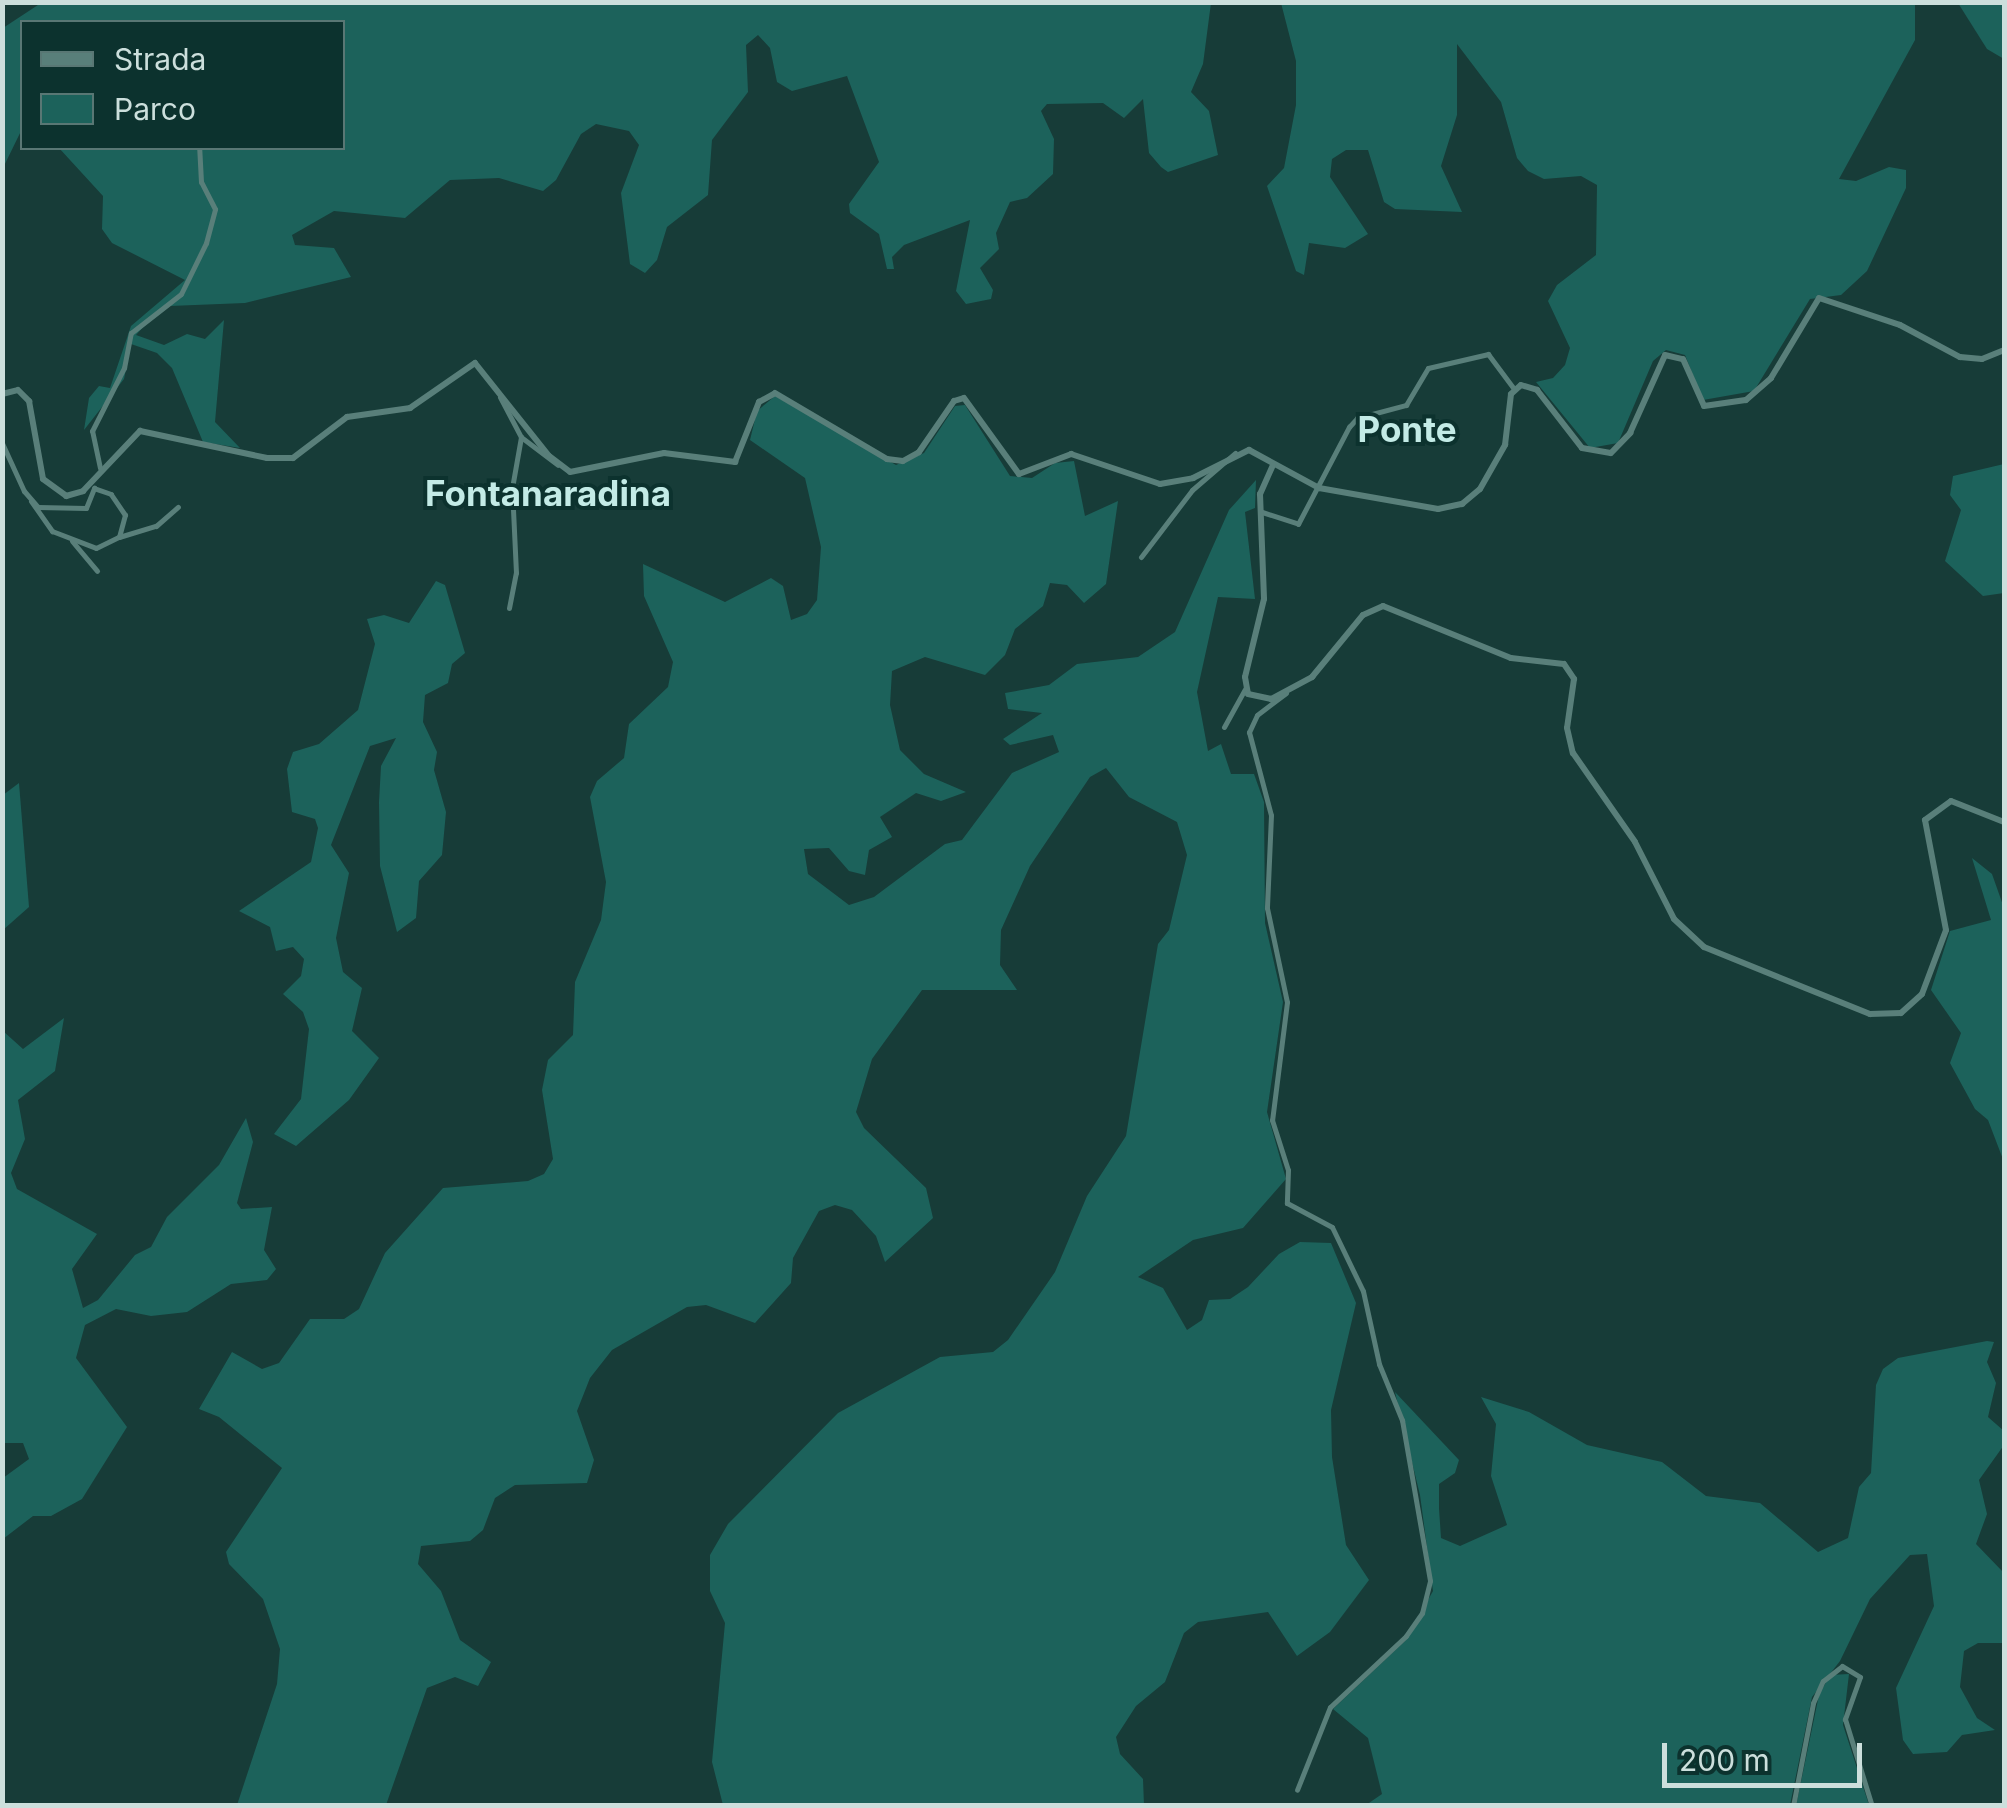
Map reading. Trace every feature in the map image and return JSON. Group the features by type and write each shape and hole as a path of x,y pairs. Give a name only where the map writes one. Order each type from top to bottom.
{"street":[{"path":"100,468 92,431 124,368 131,333 182,294 206,243 215,209 201,182 199,150"},
{"path":"1514,389 1532,386 1576,442 1599,456 1617,449 1630,433 1666,356 1683,359 1704,406 1746,400 1771,378 1820,298 1900,325 1960,357 1982,359 2004,350"},
{"path":"31,501 49,510 86,508 100,468 134,434 149,429 248,454 294,458 347,417 410,408 464,366 484,368 521,437 558,465 589,472 664,453 734,462 759,402 772,393 895,462 916,455 961,398 970,400 991,442 1020,474 1071,454 1160,484 1193,478 1235,453 1249,450 1319,488 1438,508 1462,504 1480,489 1505,445 1514,389 1488,354 1428,368 1406,405 1357,418 1319,488 1298,524 1260,511"},
{"path":"2,394 18,390 29,401 49,487 71,496 92,487 104,489 122,508 119,537"},
{"path":"497,390 558,465"},
{"path":"510,608 516,572 512,488 521,437"},
{"path":"2,442 44,525 72,541 96,548 156,526 178,507"},
{"path":"1141,557 1192,490 1235,453"},
{"path":"1224,726 1245,689 1264,599 1260,511 1273,464"},
{"path":"72,541 98,571"},
{"path":"1298,1790 1330,1708 1406,1636 1422,1612 1430,1581 1402,1420 1379,1364 1364,1291 1332,1227 1287,1203 1288,1170 1272,1120 1288,1002 1268,908 1271,815 1249,732 1257,715 1328,663 1367,612 1383,606 1511,658 1564,664 1574,679 1568,742 1686,934 1880,1016 1914,1002 1942,947 1943,905 1923,835 1929,812 1958,801 2004,822"},
{"path":"1245,689 1261,700 1286,693"},
{"path":"1793,1806 1813,1703 1827,1676 1842,1666 1860,1677 1844,1719 1872,1806"}],"green space":[{"path":"41,3 1211,3 1203,64 1191,92 1209,111 1218,155 1168,172 1161,167 1149,153 1143,99 1124,118 1103,103 1047,104 1041,111 1054,139 1053,174 1027,198 1010,202 996,233 999,249 980,268 993,290 991,299 966,304 956,291 970,220 904,245 892,257 894,269 887,269 879,234 850,213 849,204 879,162 847,76 792,91 777,82 770,48 758,35 746,45 748,92 712,140 708,195 667,227 657,260 645,273 630,264 621,193 639,145 629,131 596,124 581,134 556,180 543,191 499,178 450,180 405,218 334,211 292,235 295,245 334,248 351,277 245,303 170,306 153,316 136,335 164,345 187,334 205,339 224,320 215,422 240,448 203,442 172,368 157,353 131,344 124,379 84,430 89,398 99,386 110,388 131,326 185,280 112,243 102,229 103,196 61,150 345,150 345,20 20,20 20,133 3,168 3,28"},
{"path":"1281,3 1915,3 1915,40 1839,179 1856,181 1889,167 1906,170 1906,188 1867,271 1841,295 1810,299 1754,391 1703,400 1685,355 1666,350 1653,361 1618,443 1590,448 1536,382 1553,378 1565,365 1570,348 1548,301 1557,285 1596,255 1597,185 1581,176 1544,179 1528,171 1517,158 1501,102 1457,44 1457,115 1441,166 1462,212 1395,209 1384,202 1368,150 1346,150 1332,159 1330,177 1368,234 1345,248 1309,243 1304,275 1296,271 1267,186 1284,168 1296,105 1296,61"},
{"path":"1958,3 2004,3 2004,59 1987,49"},
{"path":"775,396 896,465 924,453 955,406 965,405 1010,476 1032,478 1055,463 1074,461 1085,516 1118,501 1106,584 1084,603 1067,585 1050,583 1043,606 1015,629 1005,655 985,675 925,657 892,671 890,705 900,750 924,774 966,792 941,801 916,793 880,817 892,837 869,850 865,875 849,871 829,848 804,849 808,874 849,905 874,897 945,844 962,840 1012,773 1059,752 1053,735 1010,745 1003,739 1042,713 1008,709 1005,693 1049,685 1077,664 1138,657 1175,632 1229,510 1256,480 1255,508 1245,512 1255,599 1218,597 1197,692 1208,751 1221,744 1231,774 1254,774 1264,802 1265,923 1283,1002 1267,1112 1286,1179 1243,1228 1193,1240 1138,1277 1163,1288 1187,1330 1202,1320 1209,1300 1230,1299 1248,1287 1279,1254 1300,1242 1331,1243 1356,1303 1331,1410 1332,1457 1346,1545 1369,1580 1330,1632 1297,1656 1268,1612 1198,1622 1184,1633 1165,1682 1136,1706 1116,1737 1120,1754 1143,1779 1144,1805 723,1805 712,1762 725,1623 710,1591 710,1555 728,1524 838,1413 940,1357 993,1352 1008,1340 1055,1272 1087,1196 1126,1136 1158,944 1169,930 1187,855 1177,822 1129,797 1106,768 1090,777 1030,866 1001,930 1000,965 1017,990 922,990 872,1059 856,1112 864,1128 926,1188 933,1218 885,1262 876,1236 852,1210 835,1205 819,1211 793,1258 791,1283 755,1323 706,1305 687,1307 612,1350 590,1378 577,1411 594,1460 587,1483 515,1485 495,1498 483,1530 470,1541 421,1546 418,1564 441,1591 460,1640 491,1662 478,1686 455,1677 427,1688 386,1805 237,1805 277,1684 280,1649 263,1599 229,1564 226,1552 282,1468 219,1417 199,1409 232,1352 262,1369 279,1363 310,1319 344,1319 359,1309 385,1253 443,1188 528,1181 544,1174 553,1159 542,1090 548,1060 573,1035 575,982 601,920 606,882 590,797 597,781 624,758 629,724 668,687 673,662 644,596 643,564 725,602 771,578 783,586 791,620 807,614 817,600 821,547 805,478 750,440 757,411"},
{"path":"2004,464 2004,593 1983,596 1945,561 1961,510 1950,495 1953,476"},
{"path":"436,581 445,585 465,653 452,664 448,683 425,695 423,722 437,752 434,770 446,812 442,855 419,881 416,918 397,932 380,866 379,802 381,766 396,738 370,746 331,845 349,873 336,938 343,972 362,988 352,1031 379,1058 349,1100 296,1146 274,1134 301,1099 309,1029 303,1012 283,994 301,976 304,959 293,947 276,951 270,927 239,911 311,862 318,828 315,819 292,812 287,769 293,752 319,744 358,710 375,644 367,619 384,615 409,623"},
{"path":"19,783 29,907 3,930 3,795"},
{"path":"1972,858 1992,874 2004,908 2004,1162 1988,1120 1975,1109 1950,1063 1961,1033 1931,990 1950,931 1991,920"},
{"path":"64,1018 55,1071 18,1100 25,1139 11,1173 17,1189 97,1234 72,1269 83,1308 98,1300 135,1255 151,1247 167,1217 219,1165 246,1118 253,1142 237,1203 241,1209 272,1207 264,1250 276,1269 267,1280 231,1284 187,1312 151,1316 116,1309 85,1325 76,1358 127,1427 82,1499 51,1516 33,1516 3,1539 3,1478 29,1459 23,1443 3,1443 3,1031 23,1049"},
{"path":"1994,1342 1987,1362 1996,1383 1988,1417 2004,1431 2004,1445 1979,1480 1987,1514 1976,1544 2004,1573 2004,1643 1978,1643 1964,1651 1960,1687 1977,1718 1995,1730 1962,1735 1947,1752 1913,1754 1903,1740 1896,1688 1934,1606 1927,1554 1910,1555 1870,1599 1840,1661 1812,1697 1790,1805 1366,1805 1382,1794 1368,1738 1333,1709 1405,1641 1433,1591 1420,1495 1395,1392 1459,1460 1455,1473 1439,1484 1439,1508 1441,1538 1460,1546 1507,1525 1491,1476 1496,1424 1481,1397 1529,1412 1587,1445 1662,1462 1706,1496 1760,1503 1818,1552 1848,1538 1859,1487 1871,1473 1876,1385 1883,1369 1898,1358"},
{"path":"1849,1674 1843,1725 1869,1805 1796,1806 1819,1695 1830,1675"}],"district":[{"name":"Ponte","path":"1407,429"},
{"name":"Fontanaradina","path":"548,493"}]}
